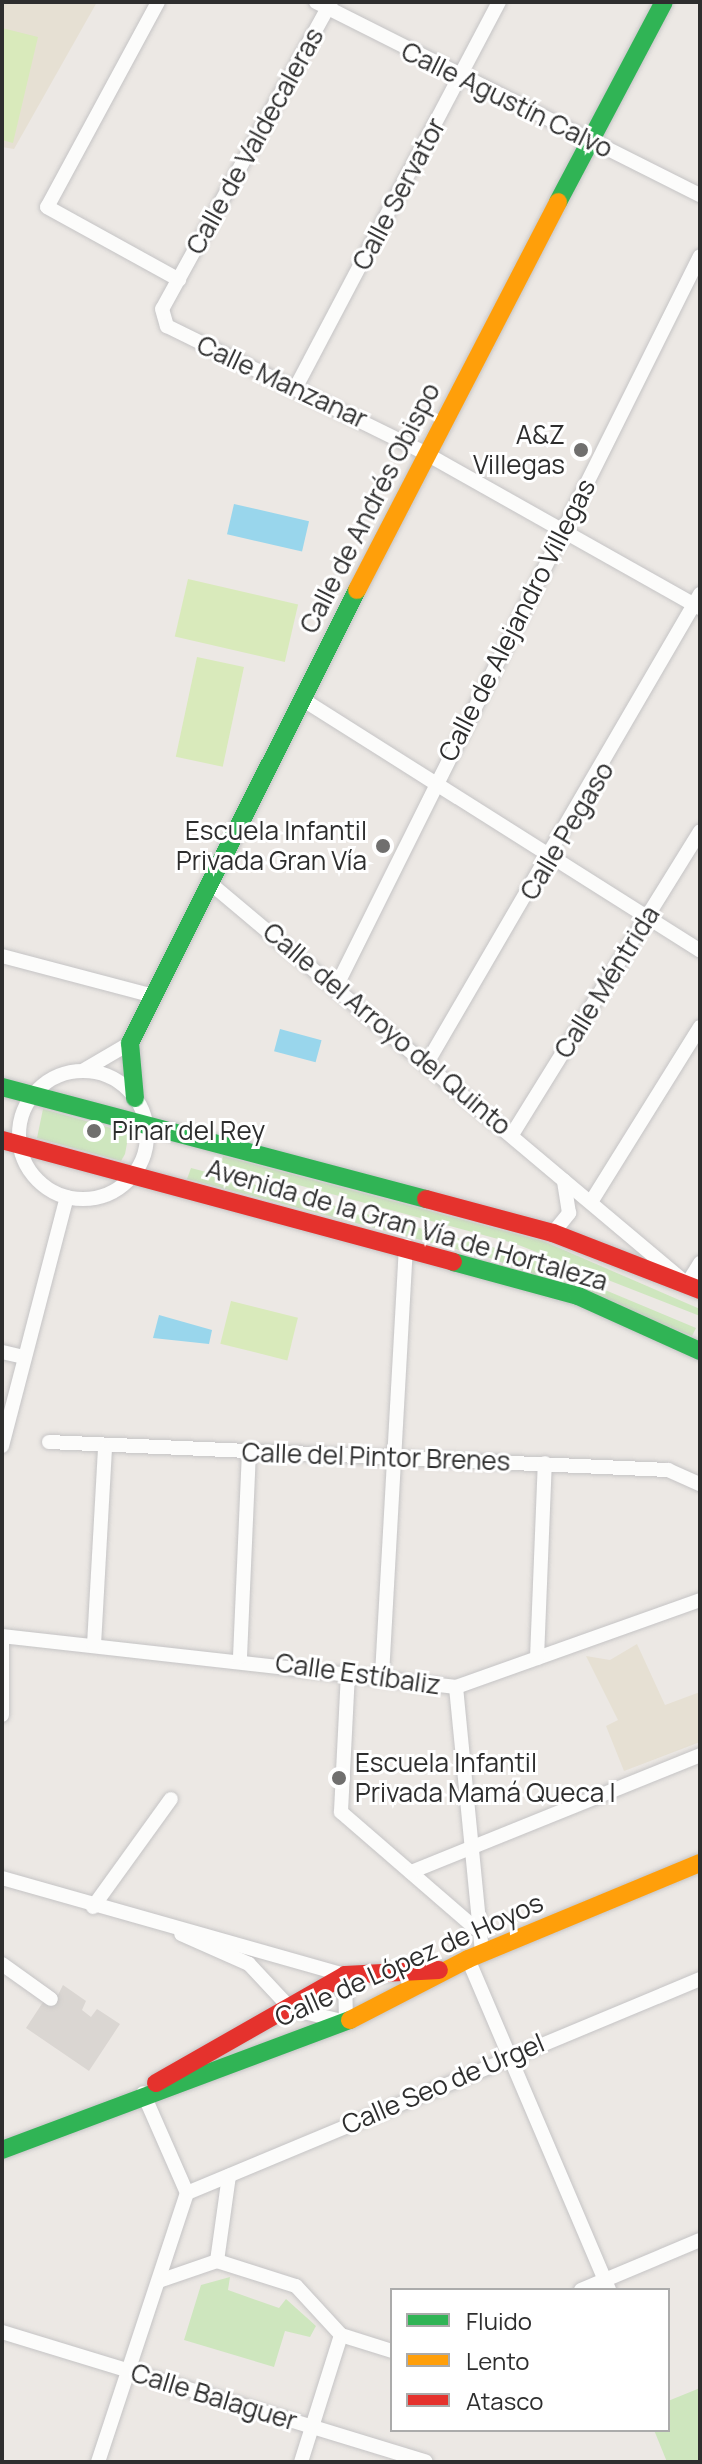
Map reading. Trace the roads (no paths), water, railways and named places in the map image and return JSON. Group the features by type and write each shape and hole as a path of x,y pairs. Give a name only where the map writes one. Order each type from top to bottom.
{"street":[{"path":"158,2 47,207 179,280"},
{"name":"Calle Servator","path":"297,385 499,2"},
{"name":"Calle de Andrés Obispo","path":"130,1043 425,453 593,143 664,2"},
{"name":"Calle Agustín Calvo","path":"325,4 459,80 700,195"},
{"name":"Calle de Valdecaleras","path":"179,280 325,4"},
{"name":"Calle de Alejandro Villegas","path":"337,985 435,782 700,256"},
{"name":"Calle Manzanar","path":"179,280 162,309 167,326 222,359 297,385 698,602"},
{"name":"Calle Pegaso","path":"427,1063 553,856 698,602"},
{"path":"302,699 700,951"},
{"name":"Calle Méntrida","path":"513,1133 700,831"},
{"name":"Calle del Arroyo del Quinto","path":"210,883 337,985 694,1287"},
{"path":"2,956 153,996"},
{"path":"591,1202 700,1027"},
{"path":"130,1043 135,1098 147,1125 132,1174 99,1198 67,1197 35,1179 11,1142 33,1095 130,1043"},
{"path":"84,1070 118,1081 135,1098"},
{"name":"Avenida de la Gran Vía de Hortaleza","path":"2,1087 553,1233 694,1287"},
{"name":"Avenida de la Gran Vía de Hortaleza","path":"11,1142 406,1246 578,1296 700,1351"},
{"path":"553,1233 569,1213 562,1175"},
{"path":"2,1446 67,1197"},
{"path":"382,1675 398,1459 406,1246"},
{"path":"694,1287 700,1263"},
{"path":"2,1352 24,1357"},
{"name":"Calle del Pintor Brenes","path":"49,1442 105,1447 668,1470 700,1484"},
{"path":"94,1645 105,1447"},
{"path":"240,1657 249,1453"},
{"path":"537,1658 545,1463"},
{"name":"Calle Estíbaliz","path":"2,1637 240,1657 456,1687 700,1600"},
{"path":"2,1637 2,1715"},
{"path":"348,1673 341,1812 476,1929"},
{"path":"456,1687 476,1929 475,1956 511,2055 607,2285 700,2240"},
{"path":"411,1872 700,1755"},
{"path":"93,1907 171,1799"},
{"name":"Calle de López de Hoyos","path":"2,2150 143,2093 346,2022 475,1956 700,1863"},
{"path":"2,1878 181,1934 345,1975 444,1970"},
{"path":"181,1934 249,1964 291,2009 346,2022 345,1975"},
{"path":"2,1964 51,1999"},
{"path":"98,2462 187,2193 143,2093 345,1975"},
{"name":"Calle Seo de Urgel","path":"187,2193 511,2055 700,1979"},
{"path":"217,2261 229,2176"},
{"path":"159,2281 217,2261 296,2286 341,2335 390,2350"},
{"name":"Calle Balaguer","path":"2,2332 426,2462"},
{"path":"301,2462 341,2335"}],"water":[{"path":"234,504 309,521 302,552 227,534"},
{"path":"280,1029 322,1040 316,1062 274,1051"},
{"path":"159,1315 212,1330 209,1344 153,1338"}],"place":[{"name":"A&Z Villegas","path":"581,450"},
{"name":"Escuela Infantil Privada Gran Vía","path":"383,846"},
{"name":"Pinar del Rey","path":"94,1131"},
{"name":"Escuela Infantil Privada Mamá Queca I","path":"339,1778"}]}
